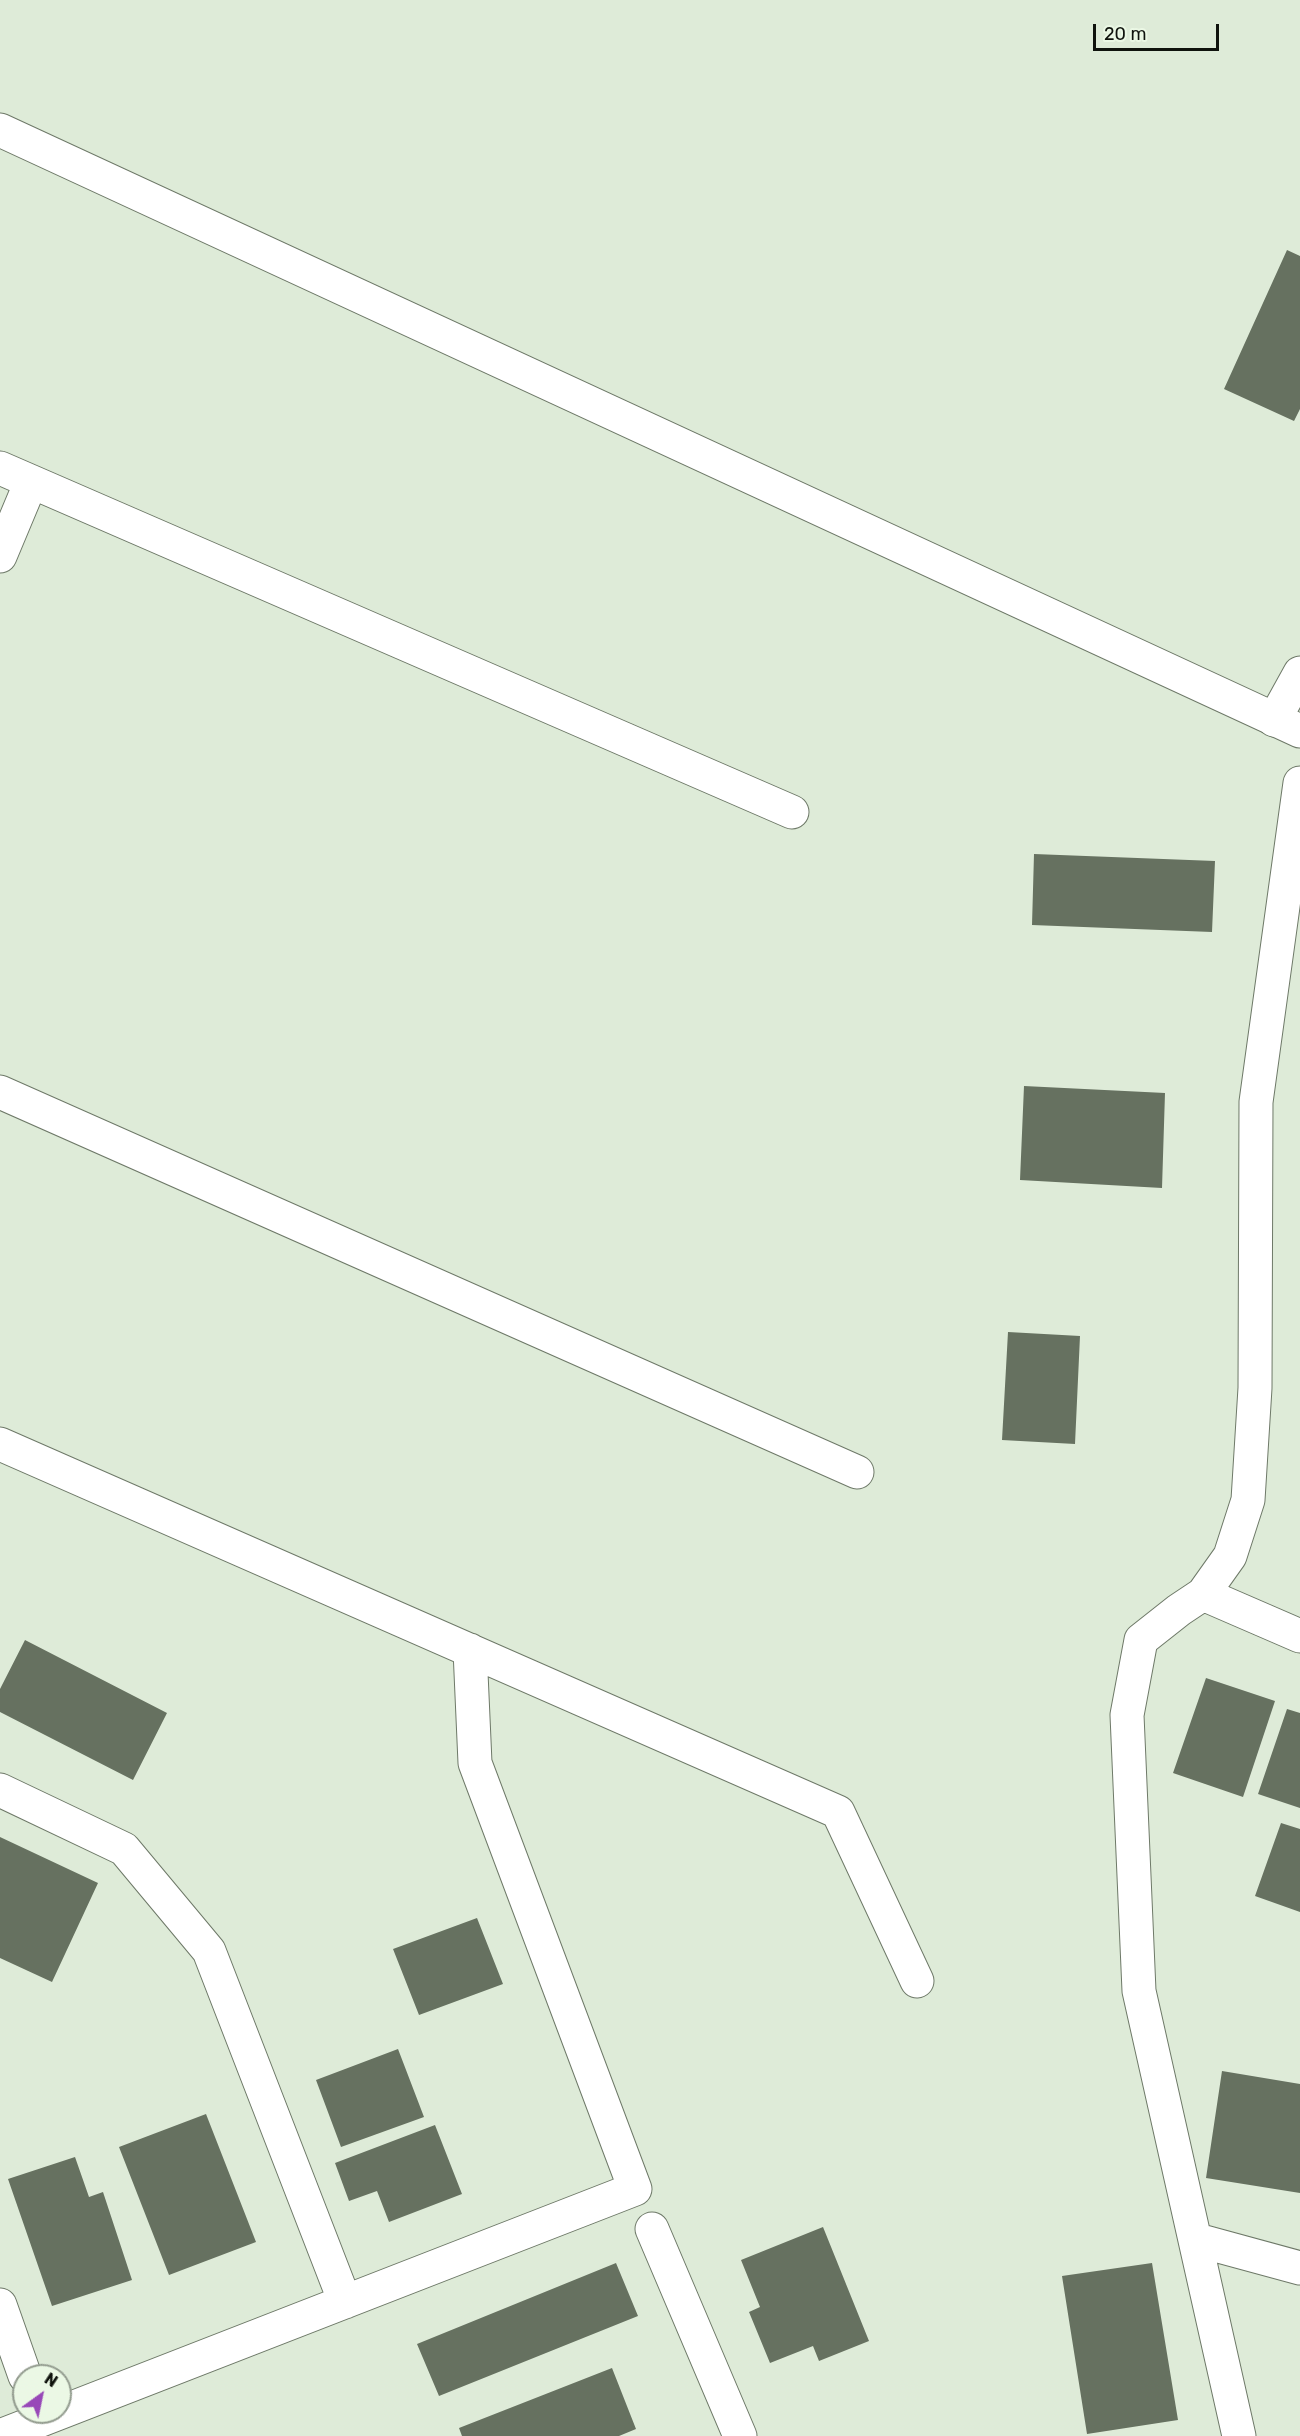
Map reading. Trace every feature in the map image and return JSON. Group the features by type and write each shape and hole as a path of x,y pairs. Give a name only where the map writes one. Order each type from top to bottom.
{"street":[{"path":"0,130 1287,726 1300,673"},
{"path":"0,468 792,812"},
{"path":"0,556 31,482"},
{"path":"1239,2436 1197,2240 1139,1991 1127,1715 1141,1640 1203,1594 1230,1556 1248,1500 1255,1388 1256,1102 1300,783"},
{"path":"0,1092 857,1472"},
{"path":"0,1444 838,1812 917,1981"},
{"path":"1230,1556 1253,1616"},
{"path":"1203,1594 1300,1636"},
{"path":"72,2403 345,2302 635,2189 475,1762 470,1650"},
{"path":"0,1790 124,1849 209,1951 345,2302"},
{"path":"652,2229 740,2436"},
{"path":"1197,2240 1300,2268"},
{"path":"0,2305 21,2364"},
{"path":"0,2436 23,2424"}],"building":[{"path":"1287,250 1300,256 1300,409 1294,421 1224,389"},
{"path":"1034,854 1215,861 1212,932 1032,925"},
{"path":"1024,1086 1165,1093 1162,1188 1020,1180"},
{"path":"1008,1332 1080,1336 1075,1444 1002,1440"},
{"path":"25,1640 167,1713 133,1780 0,1712 0,1689"},
{"path":"1206,1678 1275,1701 1243,1797 1173,1773"},
{"path":"1287,1709 1300,1713 1300,1808 1258,1794"},
{"path":"1281,1823 1300,1829 1300,1912 1255,1896"},
{"path":"0,1837 98,1883 52,1982 0,1958"},
{"path":"477,1918 503,1984 419,2015 393,1949"},
{"path":"398,2049 424,2117 341,2147 316,2080"},
{"path":"1222,2071 1300,2084 1300,2193 1206,2178"},
{"path":"206,2114 256,2242 169,2275 119,2147"},
{"path":"435,2125 462,2194 389,2222 377,2191 349,2201 335,2163"},
{"path":"75,2157 89,2197 103,2192 132,2280 52,2306 8,2179"},
{"path":"823,2227 869,2341 819,2361 813,2346 770,2363 749,2312 760,2307 741,2260"},
{"path":"616,2263 638,2316 439,2396 417,2344"},
{"path":"1152,2263 1178,2420 1087,2434 1062,2276"},
{"path":"612,2368 636,2429 619,2436 462,2436 459,2428"}]}
